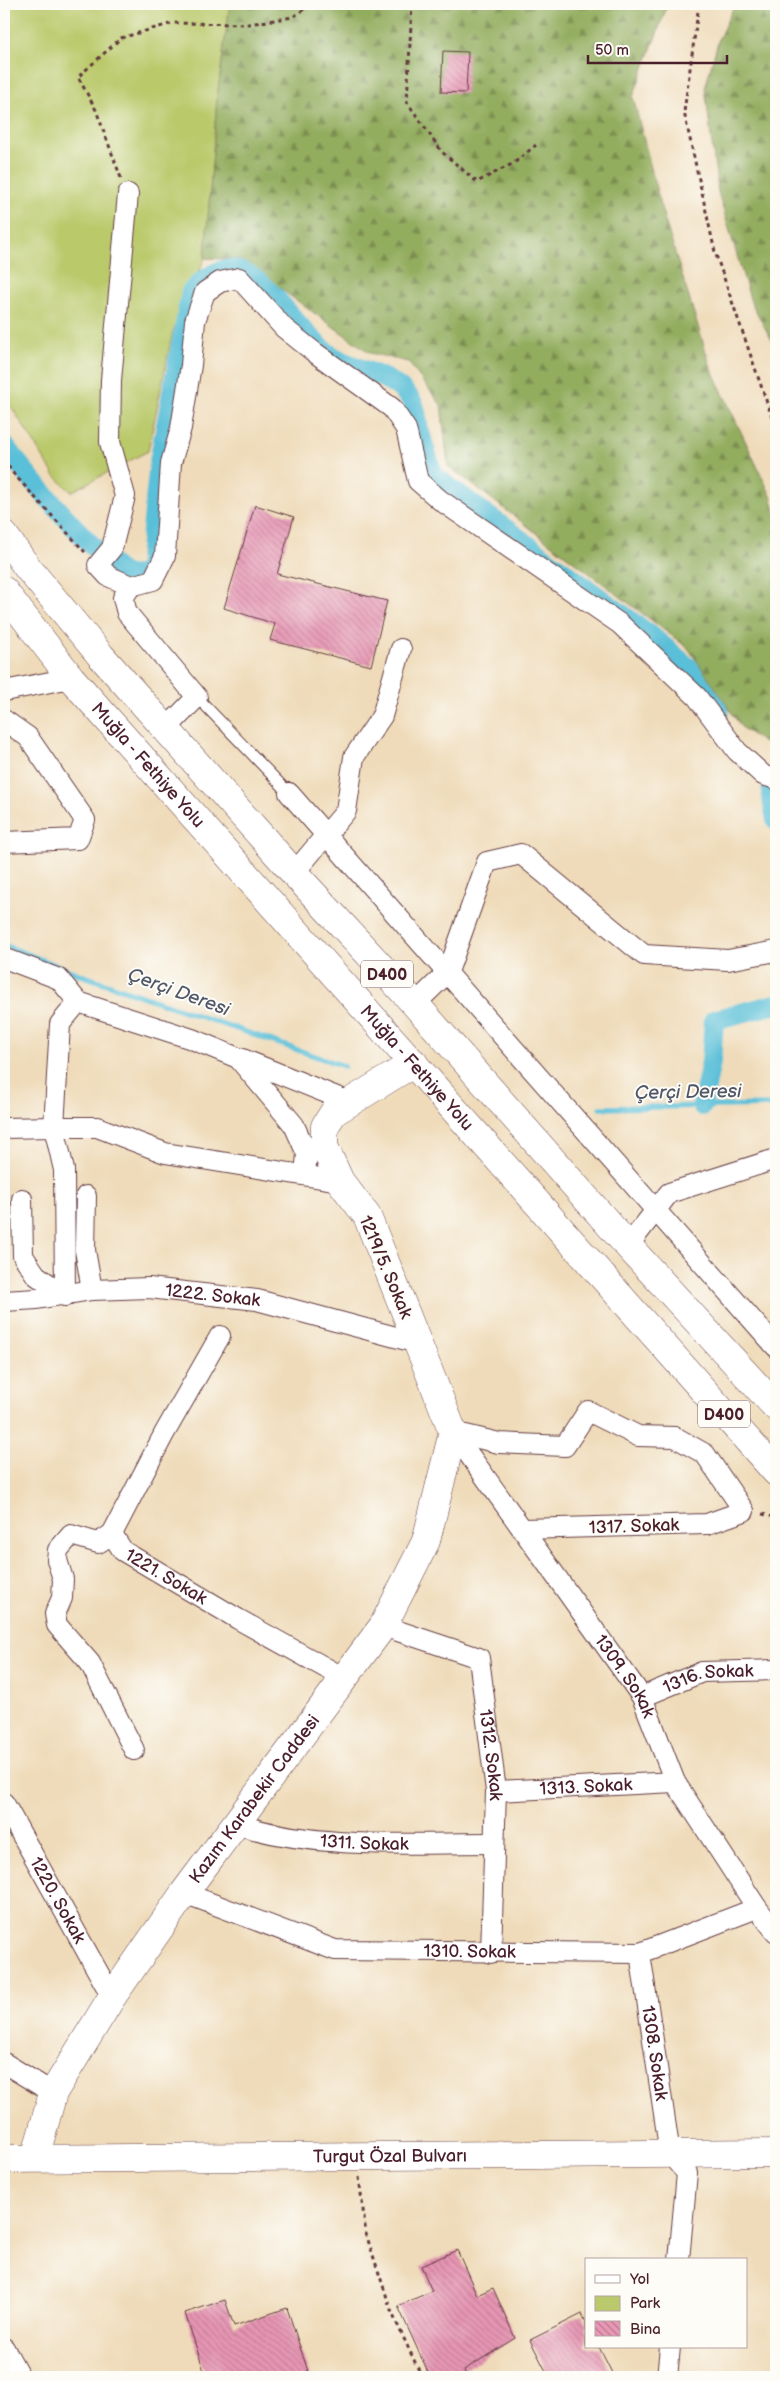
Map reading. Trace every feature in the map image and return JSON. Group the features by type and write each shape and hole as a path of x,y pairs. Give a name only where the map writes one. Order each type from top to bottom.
{"main road":[{"name":"Muğla - Fethiye Yolu","path":"4,535 27,567 100,656 294,873 415,1004 628,1246 776,1407"},
{"name":"Muğla - Fethiye Yolu","path":"4,591 71,678 776,1472"},
{"name":"1219/5. Sokak","path":"414,1063 334,1112 325,1126 324,1146 340,1181 367,1216 453,1432"},
{"name":"Kazım Karabekir Caddesi","path":"35,2158 53,2093 112,1997 184,1893 383,1626 426,1541 453,1432"},
{"name":"Turgut Özal Bulvarı","path":"4,2159 776,2153"}],"street":[{"path":"128,194 111,380 110,442 125,496 112,548 98,565 108,576 131,586 153,580 165,556 171,463 181,428 191,364 195,320 205,292 220,282 239,278 284,328 392,408 406,429 418,481 440,500 620,624 697,697 737,751 763,775 776,779"},
{"path":"131,586 123,598 127,612 197,697 166,730"},
{"path":"294,873 346,811 354,757 382,716 401,649"},
{"path":"4,691 71,678"},
{"path":"4,720 28,737 85,820 78,838 4,842"},
{"path":"288,793 327,834 776,1346"},
{"path":"415,1004 448,972 487,862 522,854 644,955 728,960 776,951"},
{"path":"4,958 59,979 78,1002 192,1039 349,1102"},
{"path":"65,1296 64,1170 54,1127 60,1024 78,1002"},
{"path":"238,1058 294,1125 307,1154 305,1175"},
{"path":"4,1128 96,1127 165,1153 340,1181"},
{"path":"628,1246 669,1193 776,1159"},
{"path":"86,1196 85,1250 92,1290"},
{"path":"22,1199 23,1256 36,1275 65,1296"},
{"name":"1222. Sokak","path":"4,1301 65,1296 92,1290 149,1288 257,1300 418,1343"},
{"name":"1221. Sokak","path":"220,1336 164,1434 112,1534 123,1551 238,1619 344,1678"},
{"name":"1317. Sokak","path":"453,1432 498,1443 565,1446 588,1411 638,1436 675,1438 705,1454 744,1511 707,1524 523,1529"},
{"name":"1309. Sokak","path":"453,1432 642,1697 676,1782 757,1908 776,1932"},
{"path":"112,1534 98,1543 71,1535 58,1550 58,1560 63,1578 62,1598 55,1614 56,1625 90,1663 134,1750"},
{"name":"1312. Sokak","path":"383,1626 479,1658 496,1791 491,1953"},
{"name":"1316. Sokak","path":"642,1697 702,1672 776,1670"},
{"name":"1313. Sokak","path":"496,1791 676,1782"},
{"name":"1220. Sokak","path":"4,1803 112,1997"},
{"name":"1311. Sokak","path":"236,1824 268,1834 327,1842 494,1843"},
{"name":"1310. Sokak","path":"184,1893 335,1950 640,1953 757,1908"},
{"name":"1308. Sokak","path":"640,1953 670,2154"},
{"path":"4,2063 53,2093"},
{"path":"670,2154 687,2173 679,2258"},
{"path":"4,2348 20,2377"},
{"path":"667,2377 670,2348"}],"lane":[{"path":"197,697 288,793"}],"path":[{"path":"128,194 96,110 78,77 121,38 173,23 249,24 293,17 311,4"},
{"path":"412,4 407,102 442,152 477,182 514,163 536,145"},
{"path":"699,4 684,112 715,252 776,429"},
{"path":"4,459 19,479 98,565"},
{"path":"356,2156 366,2234 392,2313 422,2377"}],"green space":[{"path":"4,4 230,4 217,98 205,258 173,331 148,451 71,492 54,475 4,395"},
{"path":"230,4 668,4 633,97 662,211 711,368 772,498 776,518 776,734 772,748 742,728 688,648 448,466 441,405 408,362 370,353 240,260 205,258 217,98"},
{"path":"735,4 776,4 776,348 751,302 718,192 705,88 719,38"}],"building":[{"path":"443,51 468,52 466,93 441,92"},
{"path":"255,505 294,517 277,574 387,601 371,666 270,640 275,624 224,608"},
{"path":"457,2250 477,2295 493,2288 515,2338 464,2370 467,2377 430,2377 398,2306 432,2291 421,2266"},
{"path":"225,2300 234,2326 287,2308 310,2377 206,2377 185,2313"},
{"path":"582,2314 585,2320 585,2348 600,2348 614,2377 549,2377 530,2340"}],"waterway":[{"path":"4,445 27,474 102,555 117,569 128,575 143,575 148,570 159,462 191,292 201,282 219,271 233,269 240,271 251,276 273,295 303,330 323,349 346,363 395,384 405,392 413,403 434,476 649,634 688,667 719,712"},
{"path":"771,793 776,820"},
{"name":"Çerçi Deresi","path":"4,945 81,975 344,1066"},
{"path":"702,1106 711,1062 714,1020 776,1004"},
{"name":"Çerçi Deresi","path":"601,1108 776,1105"}]}
